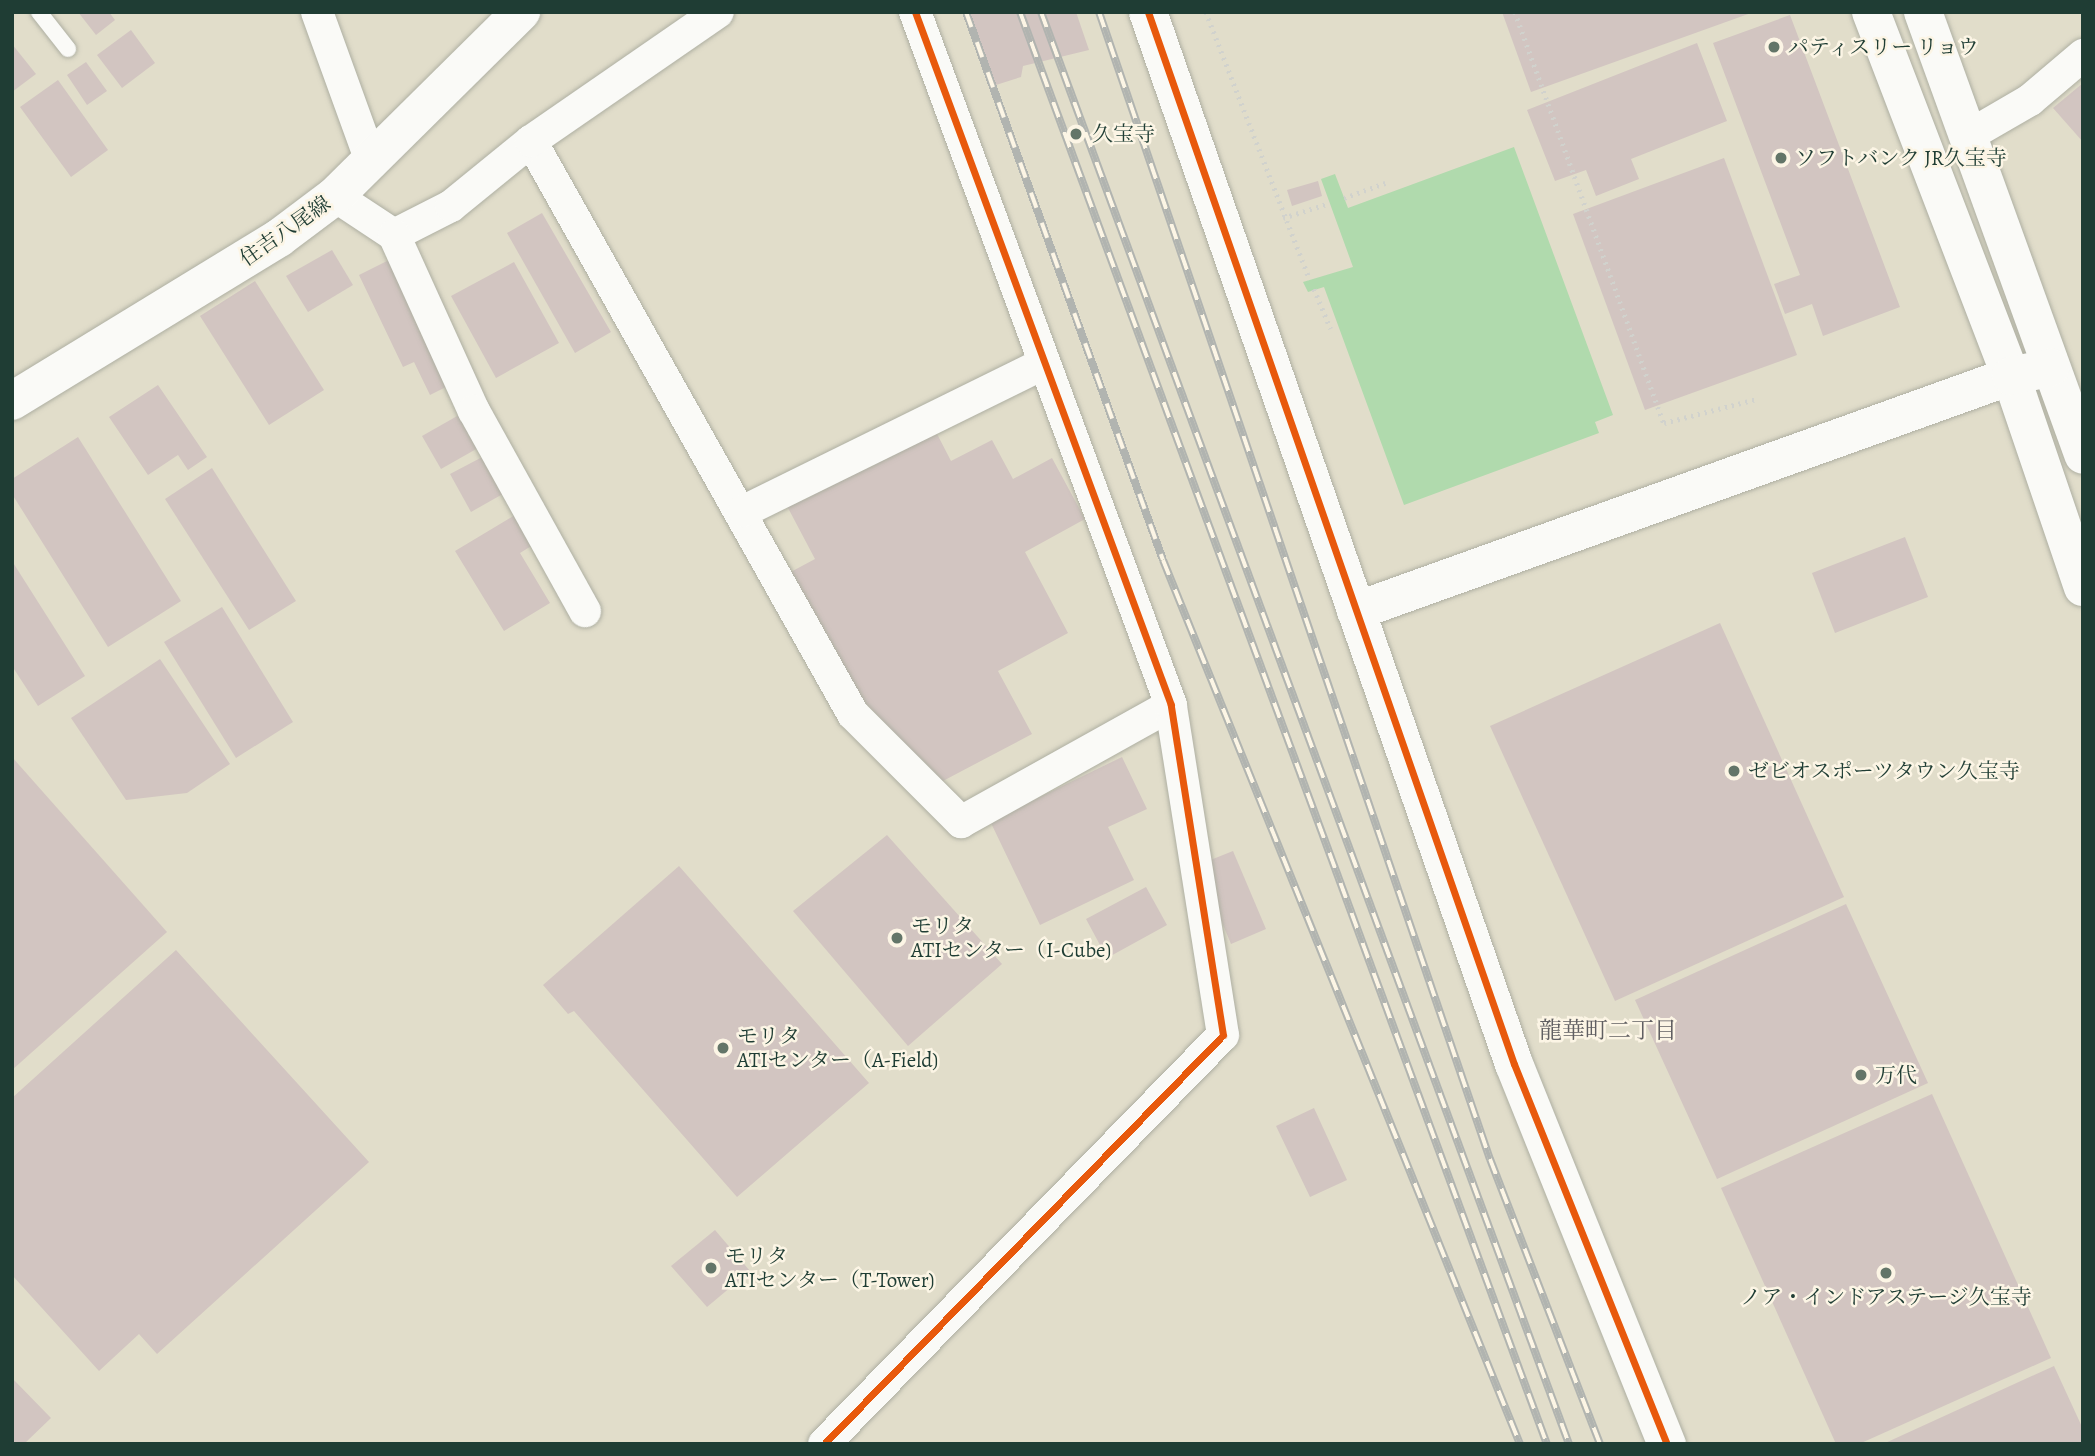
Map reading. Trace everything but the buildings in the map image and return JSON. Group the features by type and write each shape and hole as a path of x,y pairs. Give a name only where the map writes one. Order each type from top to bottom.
{"street":[{"path":"317,12 371,161"},
{"name":"住吉八尾線","path":"12,401 279,238 335,197 521,12"},
{"path":"394,235 451,206 531,141 718,12"},
{"path":"824,1444 1223,1035 1171,705 915,12"},
{"path":"1148,12 1514,1064 1667,1444"},
{"path":"1871,12 2011,376 2083,587"},
{"path":"1923,12 2083,455"},
{"path":"1968,136 2030,100 2083,55"},
{"path":"531,141 744,511 853,714 961,822 1171,705"},
{"path":"335,197 394,235 474,411 585,611"},
{"path":"744,511 1043,364"},
{"path":"1356,611 2011,376 2050,368"}],"lane":[{"path":"39,12 68,49"}],"path":[{"path":"1206,12 1287,231 1310,280"},
{"path":"1516,12 1664,423 1756,399"},
{"path":"1344,198 1385,183"},
{"path":"1283,218 1330,203"},
{"path":"1314,289 1331,329"}],"green space":[{"path":"1514,147 1613,415 1595,422 1599,433 1404,505 1324,287 1308,292 1303,282 1353,267 1321,179 1335,174 1348,208"}],"railway":[{"path":"966,12 1163,560 1520,1444"},
{"path":"1020,12 1547,1444"},
{"path":"1041,12 1569,1444"},
{"path":"1099,12 1490,1159 1600,1444"}],"cycle path":[{"path":"824,1444 1223,1035 1171,705 915,12"},
{"path":"1148,12 1514,1064 1667,1444"}],"place":[{"name":"パティスリー リョウ","path":"1774,47"},
{"name":"久宝寺","path":"1076,134"},
{"name":"ソフトバンク JR久宝寺","path":"1781,158"},
{"name":"ゼビオスポーツタウン久宝寺","path":"1734,771"},
{"name":"モリタ ATIセンター（I-Cube)","path":"897,938"},
{"name":"モリタ ATIセンター（A-Field)","path":"723,1048"},
{"name":"万代","path":"1861,1075"},
{"name":"モリタ ATIセンター（T-Tower)","path":"711,1268"},
{"name":"ノア・インドアステージ久宝寺","path":"1886,1273"}],"district":[{"name":"龍華町二丁目","path":"1608,1031"}]}
